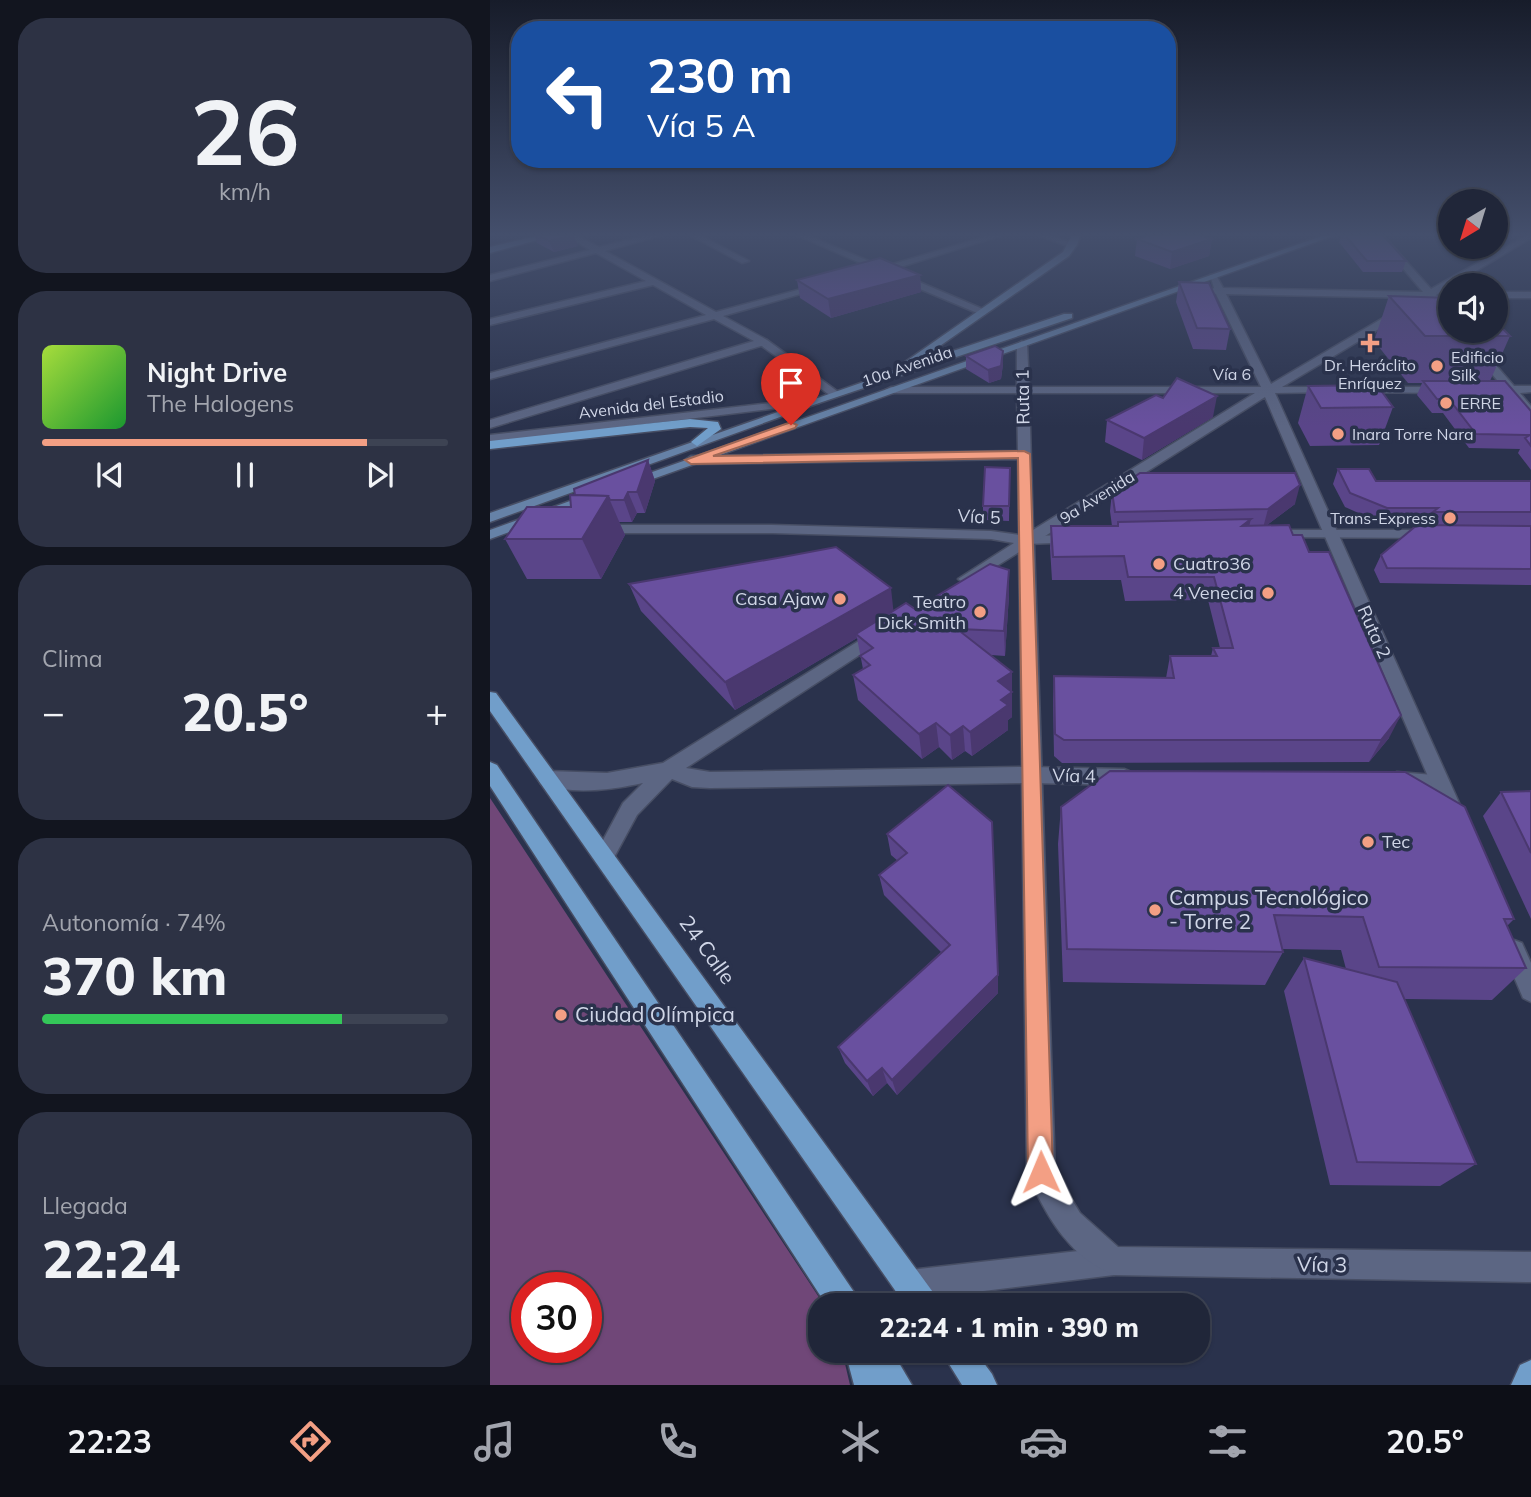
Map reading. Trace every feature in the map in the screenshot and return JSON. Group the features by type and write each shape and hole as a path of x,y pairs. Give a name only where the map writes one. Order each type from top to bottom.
{"main road":[{"path":"892,374 1003,298"},
{"name":"10a Avenida","path":"490,518 892,374 1137,298"},
{"name":"10a Avenida","path":"612,489 1023,344 1141,298"},
{"path":"490,445 690,423 714,425 715,429 697,442"},
{"path":"490,535 599,494"},
{"name":"24 Calle","path":"490,698 916,1293"},
{"path":"490,770 836,1293"},
{"path":"864,1363 870,1385"},
{"path":"882,1363 897,1385"},
{"path":"965,1363 981,1385"},
{"path":"1527,1385 1531,1376"}],"street":[{"path":"490,322 590,298"},
{"path":"683,298 763,342 835,394"},
{"path":"490,376 781,298"},
{"path":"947,298 982,312"},
{"name":"Ruta 2","path":"1224,298 1268,390 1462,832"},
{"name":"9a Avenida","path":"958,584 1268,390 1427,298"},
{"path":"490,424 763,342"},
{"path":"1471,343 1531,413"},
{"name":"Ruta 1","path":"1023,344 1041,1172 1046,1186 1072,1227 1091,1247 1114,1261"},
{"path":"1471,390 1531,389"},
{"name":"Vía 6","path":"891,390 1336,390"},
{"path":"1349,390 1457,390"},
{"name":"Avenida del Estadio","path":"490,439 815,401"},
{"path":"691,460 1024,454"},
{"path":"508,528 550,528"},
{"name":"Vía 5","path":"577,528 813,530 992,535 1027,540 1093,538"},
{"path":"1254,534 1439,534"},
{"path":"604,857 630,809 669,769 888,629"},
{"path":"548,779 579,783 612,782 669,769"},
{"name":"Vía 4","path":"669,769 692,779 710,780 1032,775 1149,777"},
{"path":"1384,780 1439,781"},
{"path":"1509,939 1531,990"},
{"name":"Vía 3","path":"929,1293 1114,1261 1531,1267"}],"shaded area":[{"name":"Ciudad Olímpica","path":"490,798 816,1293 808,1293 808,1363 845,1363 850,1385 490,1385"}],"building":[{"path":"1185,298 1216,298 1230,329 1197,328"},
{"path":"1390,298 1438,298 1438,336 1425,336"},
{"path":"995,346 1003,351 1001,366 988,370 966,356"},
{"path":"1177,378 1217,396 1144,438 1107,420 1156,395 1163,398"},
{"path":"1423,381 1505,381 1531,411 1531,446 1525,438 1530,435 1476,434 1449,399 1437,399"},
{"path":"1377,385 1393,407 1321,408 1308,386"},
{"path":"648,460 637,492 628,492 624,500 610,500 608,496 575,495 574,489"},
{"path":"985,467 1010,468 1009,506 983,506"},
{"path":"1338,469 1369,469 1376,481 1531,481 1531,512 1433,512 1438,508 1387,508 1350,493"},
{"path":"1140,473 1295,473 1300,485 1268,509 1115,512 1112,492"},
{"path":"570,495 608,496 582,539 505,539 527,507 571,507"},
{"path":"1251,519 1242,526 1289,525 1293,535 1302,535 1309,552 1329,552 1401,715 1381,740 1064,740 1055,734 1054,676 1174,678 1170,656 1217,656 1213,648 1233,648 1214,577 1128,577 1124,556 1053,557 1051,526 1118,526 1118,522"},
{"path":"1417,525 1531,526 1531,569 1387,568 1381,555"},
{"path":"836,547 891,588 725,682 629,584 783,557"},
{"path":"990,564 1009,570 1004,631 957,629 1012,672 998,681 1012,692 1001,700 1008,705 970,732 963,726 950,735 936,723 919,734 853,675 870,665 860,656 873,648 856,634 906,603 915,609"},
{"path":"1110,771 1405,772 1465,807 1514,919 1504,919 1526,968 1379,967 1363,917 1274,915 1283,952 1067,949 1061,807"},
{"path":"948,785 992,822 998,975 892,1080 882,1068 867,1081 838,1047 950,945 879,875 907,853 887,834"},
{"path":"1531,791 1531,853 1501,792"},
{"path":"1304,958 1397,982 1476,1164 1357,1162"}],"place":[{"name":"Dr. Heráclito Enríquez","path":"1370,343"},
{"name":"Edificio Silk","path":"1437,366"},
{"name":"ERRE","path":"1446,403"},
{"name":"Inara Torre Nara","path":"1338,434"},
{"name":"Trans-Express","path":"1450,518"},
{"name":"Cuatro36","path":"1159,564"},
{"name":"4 Venecia","path":"1268,593"},
{"name":"Casa Ajaw","path":"840,599"},
{"name":"Teatro Dick Smith","path":"980,612"},
{"name":"Tec","path":"1368,842"},
{"name":"Campus Tecnológico - Torre 2","path":"1155,910"},
{"name":"Ciudad Olímpica","path":"561,1015"}],"route":[{"path":"791,425 691,460 1024,454 1041,1172"}]}
